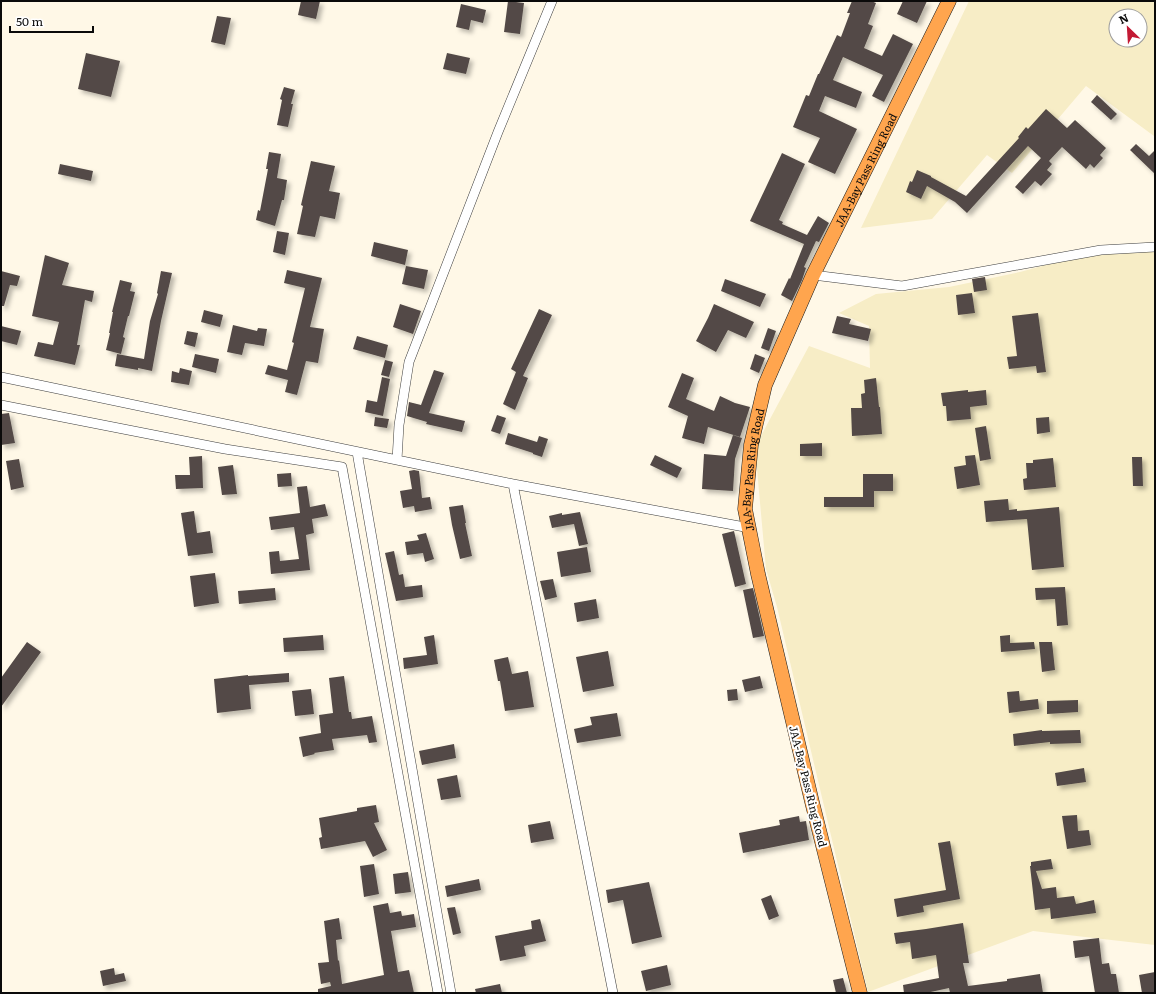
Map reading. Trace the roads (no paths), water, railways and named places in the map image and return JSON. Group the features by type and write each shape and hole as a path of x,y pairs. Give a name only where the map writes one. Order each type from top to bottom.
{"highway":[{"name":"JAA-Bay Pass Ring Road","path":"860,993 767,612 745,509 751,445 764,385 813,275 950,1"}],"street":[{"path":"397,460 399,425 409,362 498,132 552,1"},
{"path":"813,275 902,286 1101,250 1155,247"},
{"path":"1,377 513,484 750,528"},
{"path":"1,405 225,449 342,468 438,993"},
{"path":"357,452 451,993"},
{"path":"513,484 613,993"}]}
